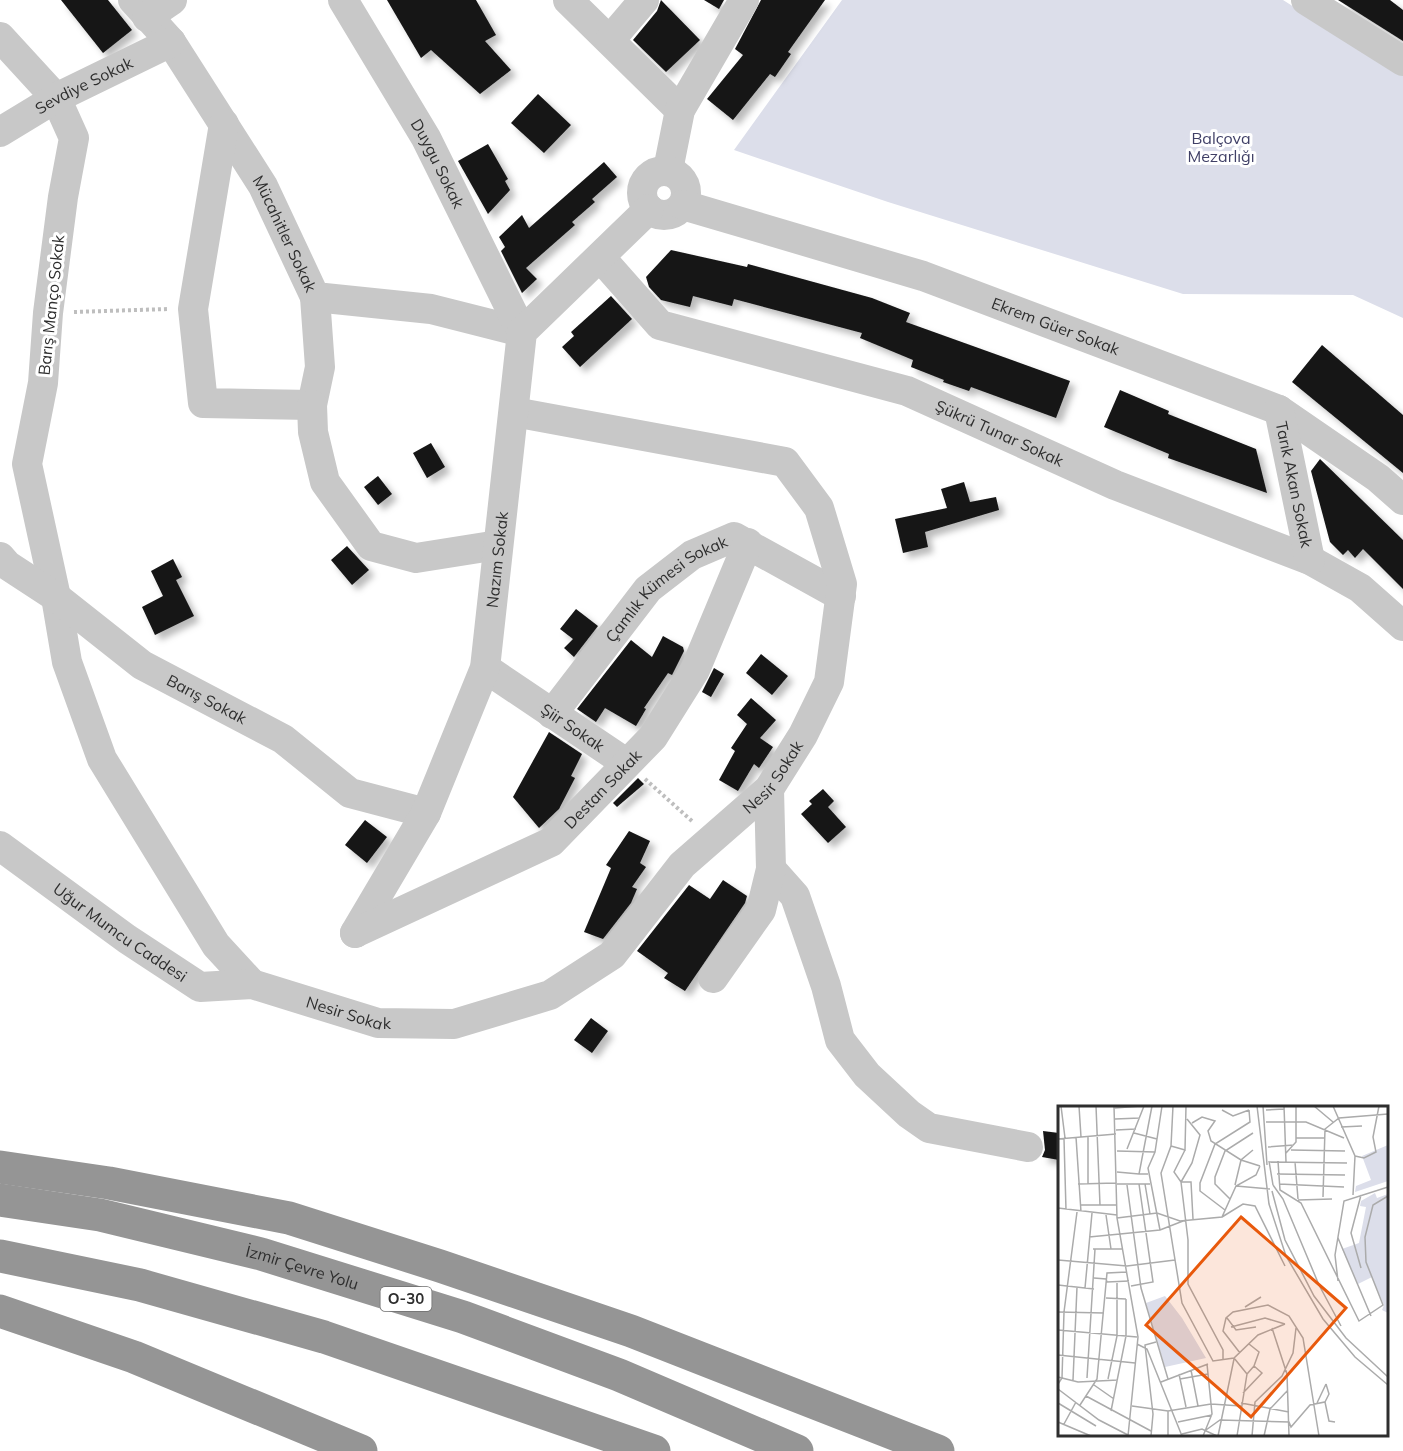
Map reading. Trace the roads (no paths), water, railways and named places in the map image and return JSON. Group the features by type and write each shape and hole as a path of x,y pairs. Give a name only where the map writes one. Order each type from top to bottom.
{"highway":[{"path":"0,1167 109,1183 289,1218 631,1331 938,1451"},
{"name":"İzmir Çevre Yolu","path":"0,1200 100,1215 261,1254 451,1313 619,1375 797,1451"},
{"path":"0,1256 140,1285 324,1337 654,1451"},
{"path":"0,1311 134,1357 361,1451"}],"street":[{"path":"140,9 172,0"},
{"name":"Duygu Sokak","path":"343,0 426,138 522,332"},
{"path":"568,0 680,110"},
{"path":"610,40 644,0"},
{"path":"668,171 680,110 744,0"},
{"path":"1306,0 1403,61"},
{"name":"Mücahitler Sokak","path":"140,9 171,42 263,186 315,297 431,309 522,332"},
{"name":"Barış Manço Sokak","path":"0,37 56,98 74,138 63,197 48,313 43,383 27,464 68,662 102,759 216,945 252,984"},
{"name":"Sevdiye Sokak","path":"0,132 56,98 171,42"},
{"path":"224,124 193,309 203,403 312,405"},
{"path":"668,171 680,177 684,183 686,197 683,205 663,215 649,209 642,196 644,182 654,172 668,171"},
{"name":"Ekrem Güer Sokak","path":"683,205 923,276 1279,410 1378,478 1403,500"},
{"path":"522,332 649,209"},
{"name":"Şükrü Tunar Sokak","path":"600,257 660,325 907,391 1115,485 1310,560 1360,588 1403,626"},
{"path":"315,297 320,367 312,405 313,432 325,482 371,546 416,558 498,545"},
{"name":"Nazım Sokak","path":"355,933 426,813 485,668 522,332"},
{"name":"Tarık Akan Sokak","path":"1279,410 1310,560"},
{"name":"Nesir Sokak","path":"252,984 378,1023 454,1024 550,996 612,955 682,865 769,789 803,735 829,682 842,584 819,508 785,462 514,412"},
{"name":"Çamlık Kümesi Sokak","path":"552,714 648,589 692,555 734,537 841,596"},
{"name":"Destan Sokak","path":"355,933 551,842 653,737 695,670 748,543"},
{"name":"Barış Sokak","path":"0,557 7,565 56,597 142,665 283,739 350,794 426,813"},
{"name":"Şiir Sokak","path":"485,668 626,763"},
{"path":"713,978 761,910 771,869 769,789"},
{"name":"Uğur Mumcu Caddesi","path":"0,846 127,939 200,987 252,984"},
{"path":"771,869 795,896 826,987 840,1040 867,1075 909,1114 929,1128 1028,1147"}],"park label":[{"name":"Balçova Mezarlığı","path":"1221,147"}]}
